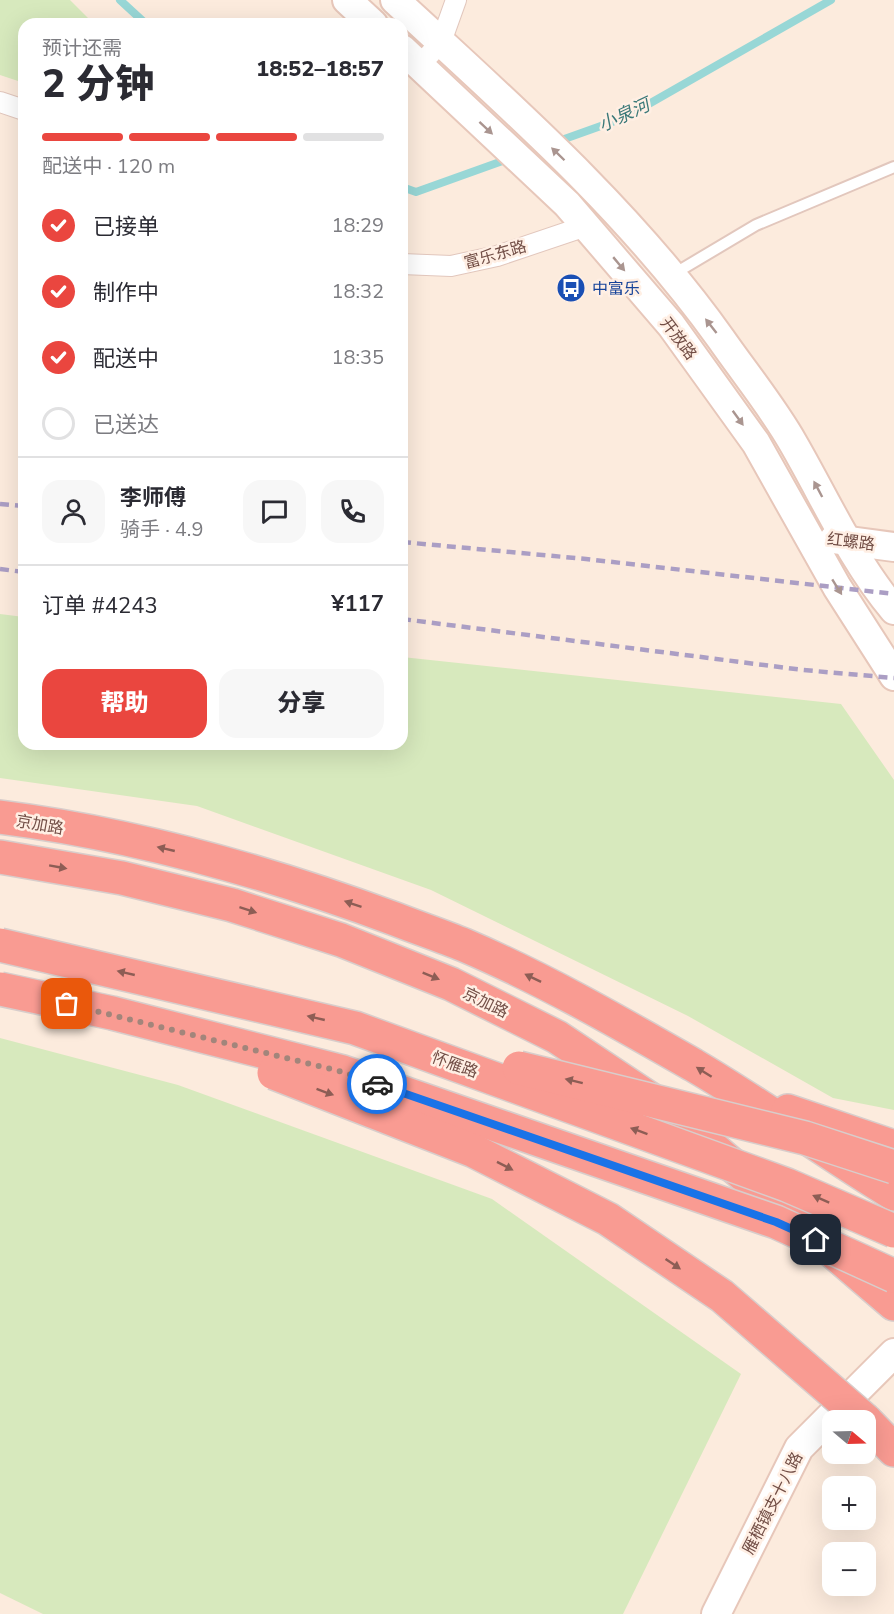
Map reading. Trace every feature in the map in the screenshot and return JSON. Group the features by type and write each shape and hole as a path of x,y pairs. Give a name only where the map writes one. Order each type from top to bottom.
{"highway":[{"name":"京加路","path":"0,817 129,840 241,867 352,903 465,945 574,999 697,1067 894,1194"},
{"name":"京加路","path":"0,857 122,878 232,905 341,940 451,984 557,1037 674,1115 894,1304"},
{"name":"怀雁路","path":"0,945 356,1028 787,1185 894,1231"},
{"path":"0,989 112,1013 343,1072 776,1222 894,1275"},
{"path":"112,1013 336,1096 474,1151 608,1219 722,1296 852,1410"},
{"path":"356,1028 805,1138 894,1167"},
{"path":"746,1098 894,1147"},
{"path":"876,1432 894,1450"}],"main road":[{"path":"347,0 366,18"},
{"name":"开放路","path":"395,0 601,195 672,276 719,337 792,441 846,540 879,592 894,610"},
{"name":"开放路","path":"411,57 567,204 671,325 756,443 837,587 894,676"},
{"name":"红螺路","path":"808,536 894,547"},
{"name":"雁栖镇支十八路","path":"716,1614 799,1448 894,1353"}],"street":[{"path":"411,57 441,42 456,0"},
{"path":"0,102 18,108"},
{"name":"富乐东路","path":"408,264 451,266 497,256 586,226"}],"lane":[{"path":"672,276 756,225 894,167"}],"green space":[{"path":"0,0 70,0 88,18 18,18 18,81 0,75"},
{"path":"0,614 18,616 18,750 408,750 408,658 841,704 894,780 894,1110 833,1098 688,1016 431,890 197,806 0,778"},
{"path":"0,1038 178,1085 492,1199 741,1374 623,1614 43,1614 0,1593"}],"waterway":[{"name":"小泉河","path":"120,0 140,18"},
{"name":"小泉河","path":"556,142 626,117 831,0"},
{"name":"小泉河","path":"408,189 416,192 511,158"}],"railway":[{"path":"0,504 18,506"},
{"path":"408,543 586,559 894,594"},
{"path":"0,569 18,571"},
{"path":"408,620 803,670 894,678"}],"way so far":[{"path":"67,1004 112,1013 343,1072 377,1084"}],"place":[{"name":"中富乐","path":"571,288"}],"route":[{"path":"377,1084 776,1222 816,1240"}]}
